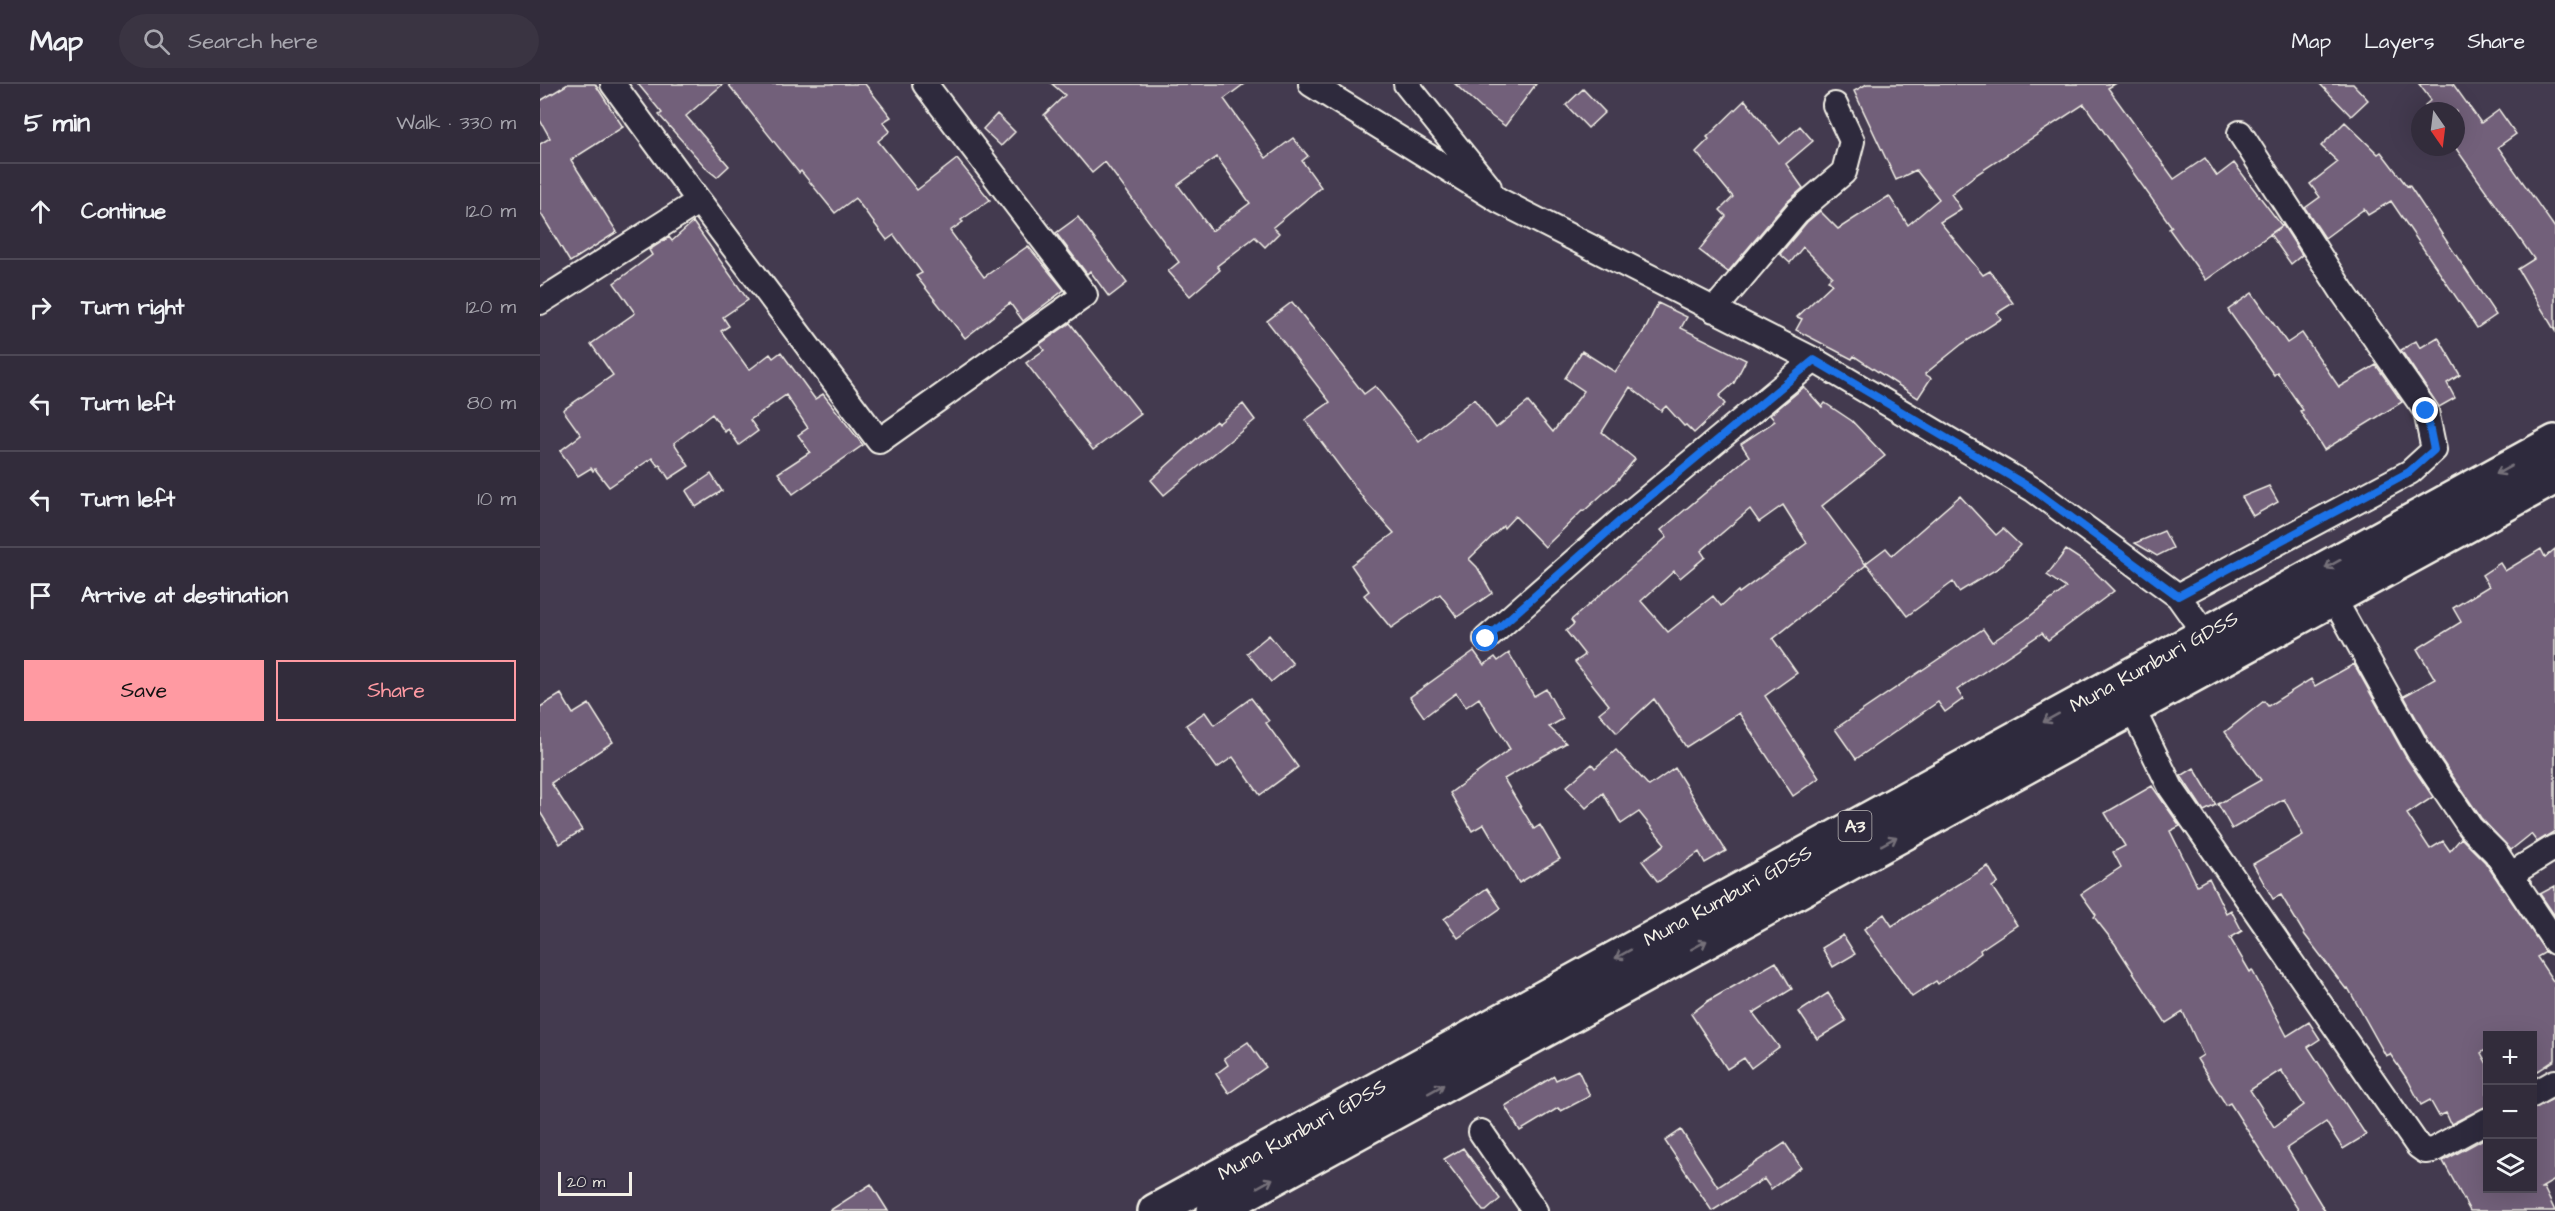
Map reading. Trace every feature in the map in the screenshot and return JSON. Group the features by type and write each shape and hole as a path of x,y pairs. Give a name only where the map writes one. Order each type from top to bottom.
{"highway":[{"name":"Muna Kumburi GDSS","path":"1155,1211 2212,647 2555,442"},
{"name":"Muna Kumburi GDSS","path":"1214,1211 2132,708 2212,647 2334,599 2555,477"}],"street":[{"path":"613,84 879,441 1085,295 925,84"},
{"path":"1311,84 1338,91 1500,201 1814,360 2034,490 2178,596 2212,647"},
{"path":"1406,84 1500,201"},
{"path":"1714,310 1797,212 1844,172 1852,141 1835,105"},
{"path":"2178,596 2409,472 2434,450 2426,411 2342,291 2240,133"},
{"path":"540,302 699,201"},
{"path":"1486,639 1620,521 1814,360"},
{"path":"2334,599 2418,750 2470,827 2496,853 2555,942"},
{"path":"2132,708 2171,788 2418,1146 2425,1151 2433,1150 2483,1122"},
{"path":"2510,875 2555,847"},
{"path":"2537,1092 2555,1082"},
{"path":"1481,1132 1535,1211"}],"building":[{"path":"568,84 595,84 623,127 571,160 617,232 570,262 540,212 540,144 550,138 540,120 540,101"},
{"path":"638,84 723,84 686,116 729,166 717,177 708,170 659,115 662,113"},
{"path":"728,84 865,84 891,117 883,122 890,131 878,141 917,190 957,159 990,200 961,220 963,222 950,231 984,277 1028,246 1064,290 1023,321 1010,303 965,338 916,276 922,273 894,235 887,240 855,198 835,213 801,171 799,173"},
{"path":"1052,84 1244,84 1224,99 1266,158 1293,138 1308,156 1302,161 1321,187 1273,227 1279,233 1265,247 1255,237 1217,266 1220,270 1190,296 1168,271 1179,262 1105,162 1092,173 1044,115 1065,95","holes":["1217,157 1250,203 1212,231 1178,185"]},
{"path":"1455,84 1536,84 1505,126 1483,110"},
{"path":"1867,84 2115,84 2108,88 2174,179 2205,158 2217,176 2234,163 2282,226 2206,280 2169,229 2172,227 2084,104 1974,176 1951,194 1961,209 1940,222 1983,275 1990,271 2013,303 1997,313 2001,319 1962,344 1925,374 1931,378 1918,398 1854,356 1852,359 1796,330 1802,319 1797,317 1832,284 1828,280 1832,276 1803,247 1790,263 1780,254 1807,222 1820,211 1838,229 1889,196 1908,225 1939,199 1916,170 1896,180 1854,91"},
{"path":"2320,84 2353,84 2368,100 2351,116"},
{"path":"2419,84 2453,84 2481,123 2499,110 2516,134 2498,147 2555,228 2555,331 2518,269 2534,259 2461,156 2465,156 2465,102 2429,102 2431,100"},
{"path":"1583,89 1605,112 1588,128 1566,105"},
{"path":"1745,100 1780,144 1800,126 1813,141 1786,164 1803,188 1786,203 1728,272 1699,250 1726,216 1720,210 1733,197 1696,152 1709,139 1707,137"},
{"path":"997,114 1015,132 1001,146 983,129"},
{"path":"2345,122 2378,154 2381,152 2407,186 2409,185 2496,315 2477,328 2391,201 2368,215 2364,209 2325,238 2305,208 2320,197 2310,184 2338,162 2321,146"},
{"path":"1078,217 1127,283 1109,297 1090,271 1087,274 1056,233"},
{"path":"693,222 748,300 723,317 729,326 721,331 749,370 770,354 773,358 781,352 815,399 823,394 863,445 793,494 778,473 810,452 798,435 808,428 786,395 750,420 758,431 739,445 728,429 725,432 712,414 674,443 689,466 669,479 660,465 658,466 652,458 609,487 595,469 593,471 591,468 578,476 560,451 581,435 563,410 613,375 591,344 635,313 614,283 652,255 649,250 669,237 672,241"},
{"path":"2283,225 2302,255 2291,264 2270,234"},
{"path":"2252,293 2287,343 2302,333 2339,387 2376,365 2402,402 2324,450 2300,411 2303,410 2277,372 2274,375 2228,310"},
{"path":"1292,302 1364,394 1375,386 1419,442 1474,399 1496,428 1528,402 1553,432 1584,391 1565,378 1582,351 1615,372 1646,328 1658,303 1687,317 1681,328 1746,360 1734,383 1719,396 1725,404 1694,433 1686,425 1684,426 1666,406 1661,411 1630,387 1602,432 1635,459 1617,481 1545,547 1515,516 1504,528 1503,526 1469,559 1477,567 1492,593 1457,617 1440,594 1391,628 1364,595 1369,591 1351,565 1394,533 1366,502 1305,420 1330,402 1267,321"},
{"path":"1070,323 1141,414 1093,450 1026,363 1044,350 1040,344"},
{"path":"2438,337 2460,375 2447,383 2455,398 2439,407 2401,350 2416,341 2420,348"},
{"path":"1804,387 1822,407 1825,403 1852,421 1885,456 1822,506 1866,565 1773,639 1797,673 1765,696 1819,778 1793,796 1739,713 1686,747 1654,699 1617,733 1599,713 1609,705 1575,662 1585,655 1566,631 1574,624 1571,620 1667,537 1661,530 1749,456 1741,444 1775,421 1770,415","holes":["1783,505 1807,543 1739,593 1738,591 1721,606 1713,596 1668,632 1641,601 1674,571 1680,578 1705,557 1701,551 1750,509 1759,522"]},
{"path":"1243,404 1255,420 1164,495 1151,480 1216,421 1218,424"},
{"path":"711,474 722,491 696,507 686,491"},
{"path":"2269,486 2278,502 2253,516 2242,497"},
{"path":"1960,496 1996,535 2003,529 2020,545 2000,567 1959,592 1953,582 1907,616 1866,563 1886,548 1892,555"},
{"path":"2164,531 2173,548 2157,556 2135,543"},
{"path":"2541,549 2545,557 2555,549 2555,831 2537,842 2531,834 2511,850 2481,818 2430,743 2404,696 2435,679 2417,649 2461,622 2453,608 2489,586 2482,575 2500,563 2505,571"},
{"path":"2066,550 2086,563 2114,591 2048,640 2042,633 1957,690 1963,699 1945,712 1938,702 1856,759 1835,729 1983,629 1992,642 2025,620 2066,588 2047,575"},
{"path":"1269,635 1293,664 1271,682 1247,653"},
{"path":"1474,651 1484,665 1495,657 1498,661 1509,653 1534,696 1546,689 1563,719 1549,727 1566,743 1504,779 1534,829 1540,825 1560,859 1519,883 1484,824 1472,831 1450,793 1510,749 1479,698 1466,707 1456,693 1424,717 1410,697"},
{"path":"2354,664 2406,757 2433,797 2407,814 2430,849 2443,841 2450,851 2461,838 2485,862 2546,952 2537,957 2555,984 2555,1060 2537,1072 2537,1031 2483,1031 2483,1052 2481,1053 2483,1057 2483,1108 2451,1124 2446,1113 2439,1116 2430,1100 2421,1105 2390,1054 2386,1056 2348,988 2346,989 2305,935 2281,895 2273,899 2253,864 2303,835 2284,799 2232,829 2218,804 2261,780 2225,732 2264,701 2268,706 2311,679 2315,686"},
{"path":"561,694 573,714 589,704 613,742 551,783 582,830 560,844 540,812 540,707"},
{"path":"1251,698 1269,721 1266,723 1298,767 1260,795 1233,757 1217,768 1186,725 1205,712 1214,725"},
{"path":"1616,750 1649,786 1675,768 1726,851 1705,863 1699,852 1658,882 1642,861 1665,844 1639,812 1621,824 1603,793 1586,808 1566,787 1592,764 1595,768"},
{"path":"2194,768 2216,805 2204,811 2181,776"},
{"path":"2152,786 2180,826 2170,831 2197,885 2209,878 2226,913 2231,910 2242,931 2230,938 2250,972 2252,970 2287,1036 2309,1022 2320,1039 2308,1047 2366,1135 2343,1149 2326,1122 2287,1148 2325,1211 2299,1211 2230,1103 2226,1105 2197,1059 2203,1055 2183,1012 2166,1023 2081,894 2121,867 2113,852 2125,846 2105,813","holes":["2281,1070 2304,1105 2274,1127 2250,1090"]},
{"path":"1988,866 1998,883 1992,887 2017,925 1980,950 1981,953 1938,984 1936,981 1912,997 1864,929 1884,914 1892,926"},
{"path":"2555,886 2555,916 2540,894"},
{"path":"1487,888 1501,908 1458,938 1444,919"},
{"path":"1843,935 1855,954 1833,967 1822,948"},
{"path":"1776,962 1792,989 1753,1013 1779,1047 1751,1068 1744,1058 1727,1069 1691,1014 1708,1001"},
{"path":"1828,993 1846,1021 1817,1039 1799,1012"},
{"path":"1248,1042 1266,1067 1229,1093 1216,1074 1228,1065 1224,1058"},
{"path":"1578,1070 1590,1096 1561,1111 1558,1108 1520,1131 1505,1106 1554,1076 1556,1080"},
{"path":"2555,1098 2555,1180 2541,1188 2544,1188 2555,1211 2470,1211 2443,1161 2483,1139 2483,1193 2537,1193 2537,1107"},
{"path":"1681,1130 1718,1187 1785,1143 1801,1167 1771,1189 1764,1179 1712,1211 1665,1141"},
{"path":"1463,1148 1500,1199 1486,1211 1483,1211 1444,1159"},
{"path":"871,1184 888,1211 829,1211"}],"route":[{"path":"1486,639 1620,521 1814,360 2034,490 2178,596 2409,472 2434,450 2426,411"}]}
